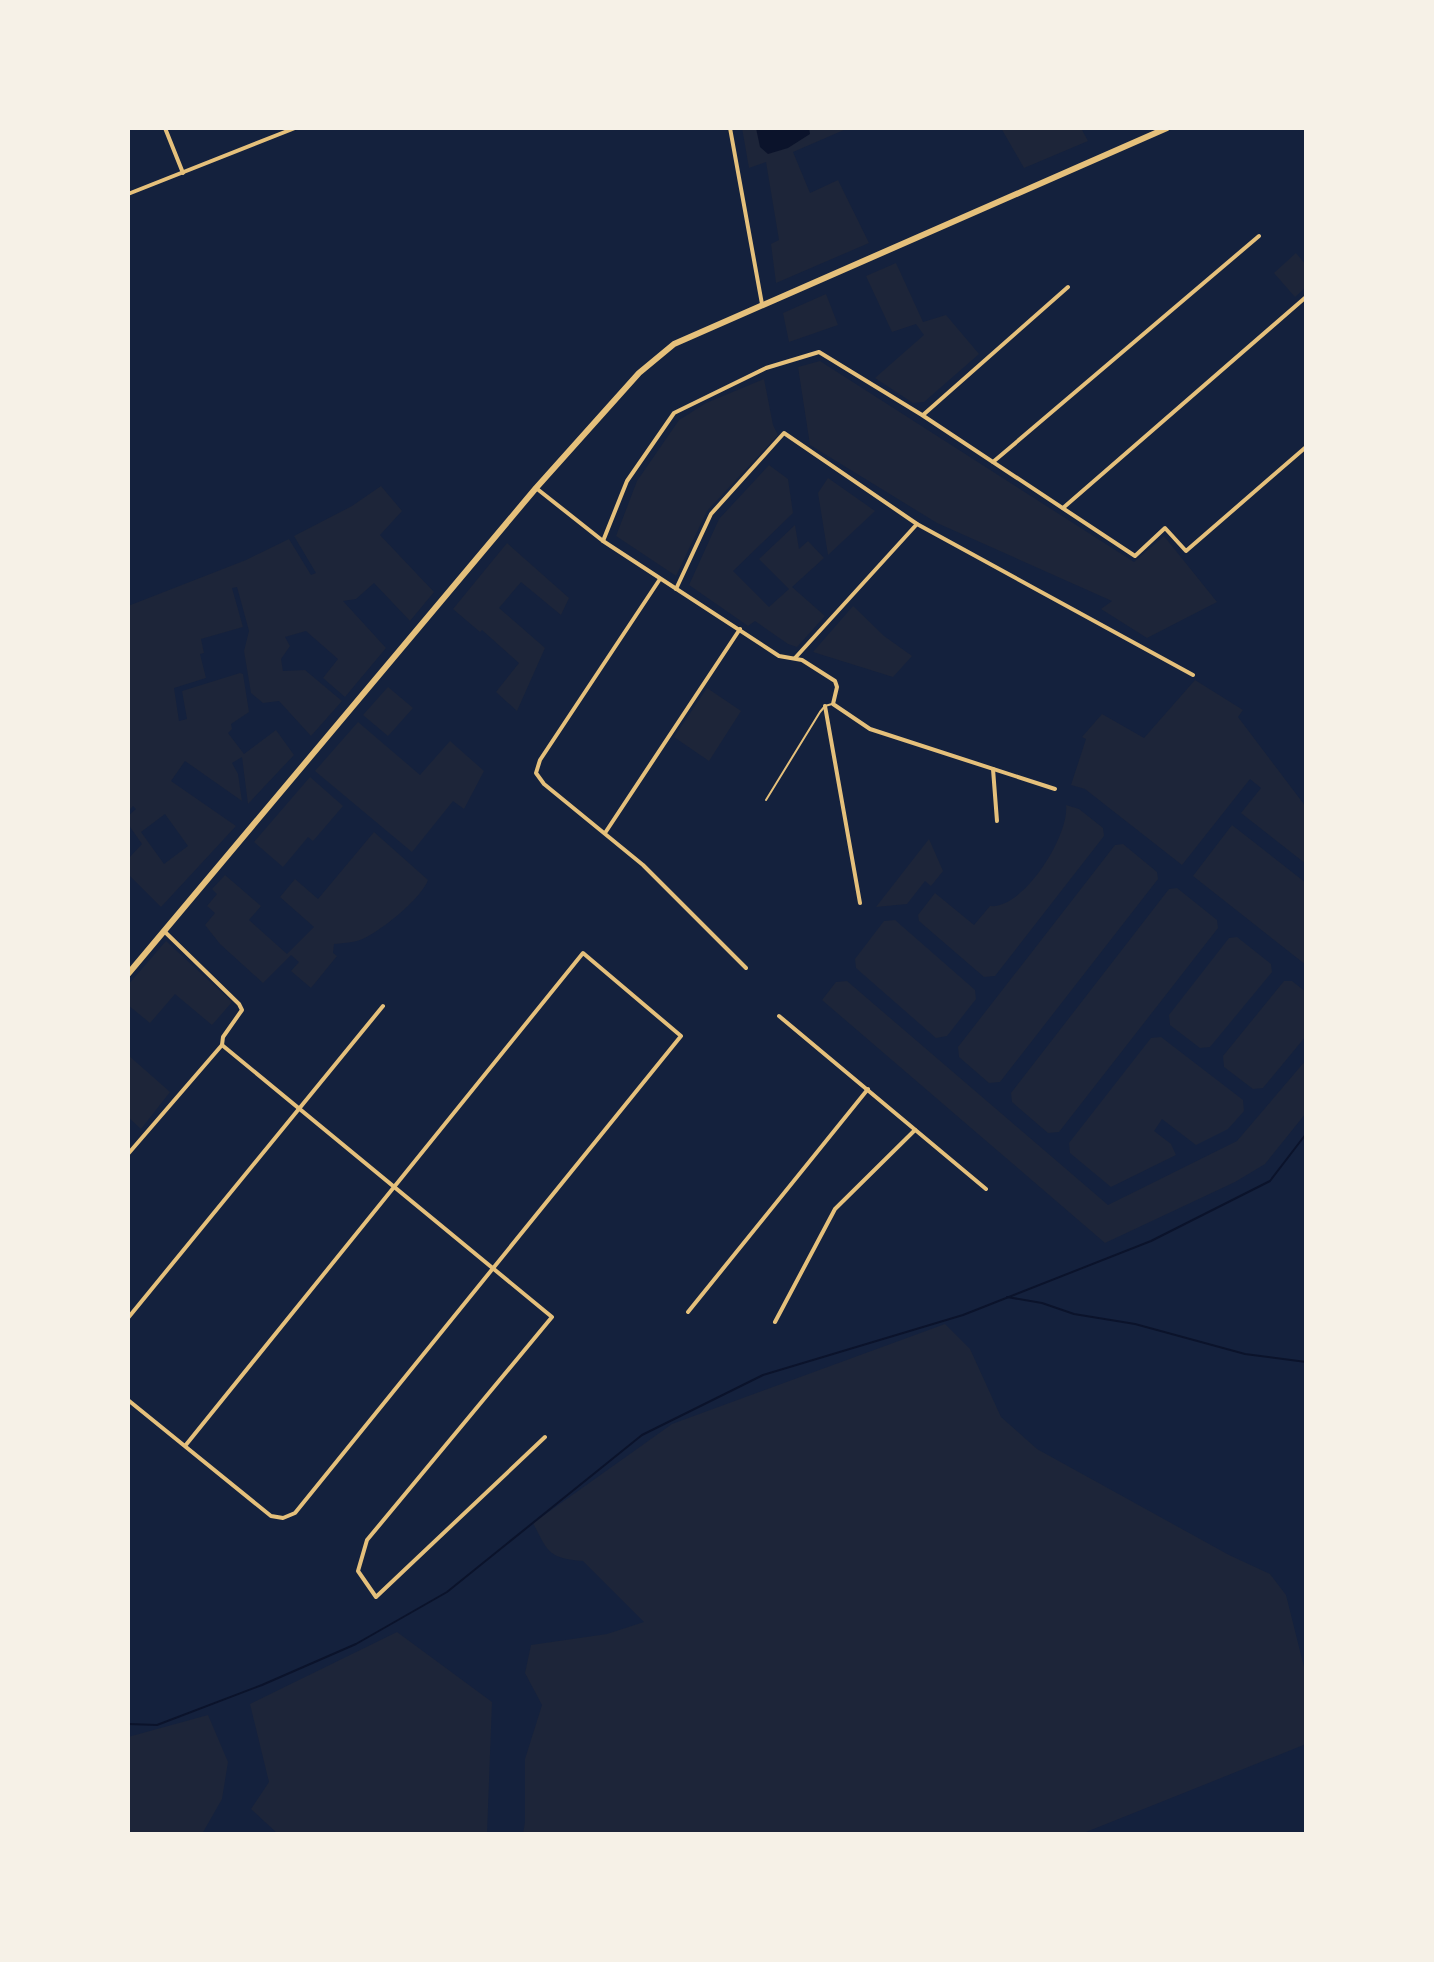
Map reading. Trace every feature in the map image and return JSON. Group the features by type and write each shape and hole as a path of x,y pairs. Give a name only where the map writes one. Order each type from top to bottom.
{"main road":[{"path":"128,974 536,488 639,373 674,344 1167,128"}],"street":[{"path":"165,128 183,173"},
{"path":"279,128 282,135"},
{"path":"128,194 295,128"},
{"path":"730,128 762,304"},
{"path":"993,462 1259,236"},
{"path":"922,415 1068,287"},
{"path":"1062,508 1306,297"},
{"path":"603,541 627,481 674,413 766,368 819,352 922,415 1135,556 1165,528 1186,551 1306,447"},
{"path":"676,589 711,514 784,433 917,524 1193,675"},
{"path":"536,488 603,541 779,656 795,658 835,681 837,687 833,704 870,729 1055,789"},
{"path":"795,658 917,524"},
{"path":"660,579 540,760 536,773 544,784 643,865 746,968"},
{"path":"605,833 740,629"},
{"path":"825,706 860,903"},
{"path":"993,769 997,821"},
{"path":"128,1154 222,1045 223,1037 240,1016 239,1004 164,931"},
{"path":"128,1400 271,1516 283,1518 295,1513 681,1036 583,953 185,1446"},
{"path":"128,1318 383,1006"},
{"path":"779,1016 986,1189"},
{"path":"222,1045 552,1317 367,1540 358,1571 376,1597 545,1437"},
{"path":"688,1312 868,1089"},
{"path":"775,1322 835,1209 915,1130"}],"lane":[{"path":"766,800 825,706 833,704"}],"shaded area":[{"path":"742,128 843,128 793,152 810,193 838,180 869,243 776,283 771,244 779,240 766,162 749,168"},
{"path":"756,128 809,128 810,134 788,148 768,154 760,147"},
{"path":"1001,128 1081,128 1088,141 1024,168"},
{"path":"1296,253 1306,265 1306,287 1295,297 1274,273"},
{"path":"896,263 923,322 946,315 979,354 924,402 913,403 875,378 924,335 916,324 892,332 866,276"},
{"path":"826,294 838,325 789,342 783,313"},
{"path":"820,361 1134,562 1164,536 1217,602 1147,638 1101,609 1112,601 937,523 810,445 798,367"},
{"path":"764,379 773,425 778,435 707,511 676,576 616,536 637,481 679,420 706,403"},
{"path":"769,465 788,479 793,513 733,571 769,607 789,589 759,559 795,525 799,549 808,541 824,558 792,587 825,616 797,647 755,621 748,626 689,585 719,519"},
{"path":"828,478 875,511 828,555 818,493"},
{"path":"381,486 402,511 380,535 434,592 410,621 374,583 356,599 343,601 386,648 345,697 323,678 338,659 306,631 285,637 290,646 281,659 283,671 305,670 342,701 311,736 279,701 263,703 251,693 244,651 249,631 237,587 232,588 243,627 201,639 204,653 200,654 206,678 174,688 179,721 187,719 182,691 240,673 243,674 249,712 231,724 232,729 228,733 244,754 276,730 294,755 248,804 242,757 232,763 238,774 242,801 185,761 171,781 236,826 161,907 128,874 128,859 142,844 128,824 128,816 136,809 133,806 128,811 128,606 246,560 289,539 311,575 316,573 294,536 352,506","holes":["165,814 188,846 164,864 141,832"]},
{"path":"507,543 569,598 561,615 521,582 499,608 545,648 517,711 496,692 519,663 453,609"},
{"path":"853,606 884,636 912,656 893,677 813,652"},
{"path":"1195,680 1243,710 1238,717 1306,807 1306,864 1241,813 1261,788 1250,779 1182,865 1085,789 1071,785 1086,739 1082,737 1102,714 1144,738"},
{"path":"388,687 413,708 388,736 363,715"},
{"path":"707,688 741,711 709,761 674,737"},
{"path":"358,722 420,775 450,741 484,771 464,809 453,801 412,852 315,771"},
{"path":"310,777 343,806 313,841 308,837 283,867 254,842"},
{"path":"1066,805 1079,809 1103,828 1104,836 995,976 984,977 919,921 918,915 935,893 974,925 990,906 1003,904 1016,896 1030,884 1052,851 1065,818"},
{"path":"1232,825 1306,883 1306,965 1193,876"},
{"path":"374,832 428,880 408,905 378,930 357,941 334,944 333,953 337,956 311,988 291,971 299,962 291,955 263,983 220,944 205,925 215,913 207,906 217,894 212,889 225,875 261,906 249,920 287,954 314,927 280,897 295,879 318,899"},
{"path":"929,839 943,871 931,886 925,881 907,904 876,907"},
{"path":"1123,844 1157,872 1158,879 1000,1082 989,1083 959,1057 958,1047 1115,845"},
{"path":"1177,888 1217,920 1218,928 1059,1132 1048,1133 1012,1102 1011,1093 1169,889"},
{"path":"895,920 975,990 976,999 947,1036 936,1038 856,968 855,959 884,921"},
{"path":"1237,937 1271,964 1272,972 1210,1047 1200,1048 1170,1025 1169,1015 1229,938"},
{"path":"166,941 232,1002 212,1025 175,994 150,1023 128,1005 128,985"},
{"path":"847,981 1108,1205 1237,1141 1306,1060 1306,1113 1265,1164 1235,1182 1105,1243 822,1000 836,982"},
{"path":"1284,981 1292,981 1306,992 1306,1036 1263,1088 1253,1089 1224,1067 1223,1056"},
{"path":"1161,1037 1243,1100 1244,1111 1228,1129 1196,1145 1162,1119 1154,1131 1171,1144 1176,1155 1111,1187 1070,1153 1069,1143 1151,1038"},
{"path":"128,1055 170,1092 141,1129 128,1117"},
{"path":"945,1324 970,1349 1001,1417 1037,1449 1229,1555 1270,1574 1286,1595 1306,1675 1306,1744 1081,1834 523,1834 525,1759 542,1705 525,1673 531,1645 607,1634 644,1622 583,1561 550,1552 533,1523 672,1424"},
{"path":"397,1632 492,1702 487,1834 278,1834 251,1809 269,1782 250,1704"},
{"path":"208,1715 228,1762 222,1799 202,1834 128,1834 128,1737"}],"waterway":[{"path":"128,1724 157,1725 262,1685 356,1644 447,1592 642,1435 763,1375 963,1315 1151,1241 1270,1181 1306,1134"},
{"path":"1007,1297 1042,1303 1074,1314 1135,1324 1245,1354 1306,1362"}]}
